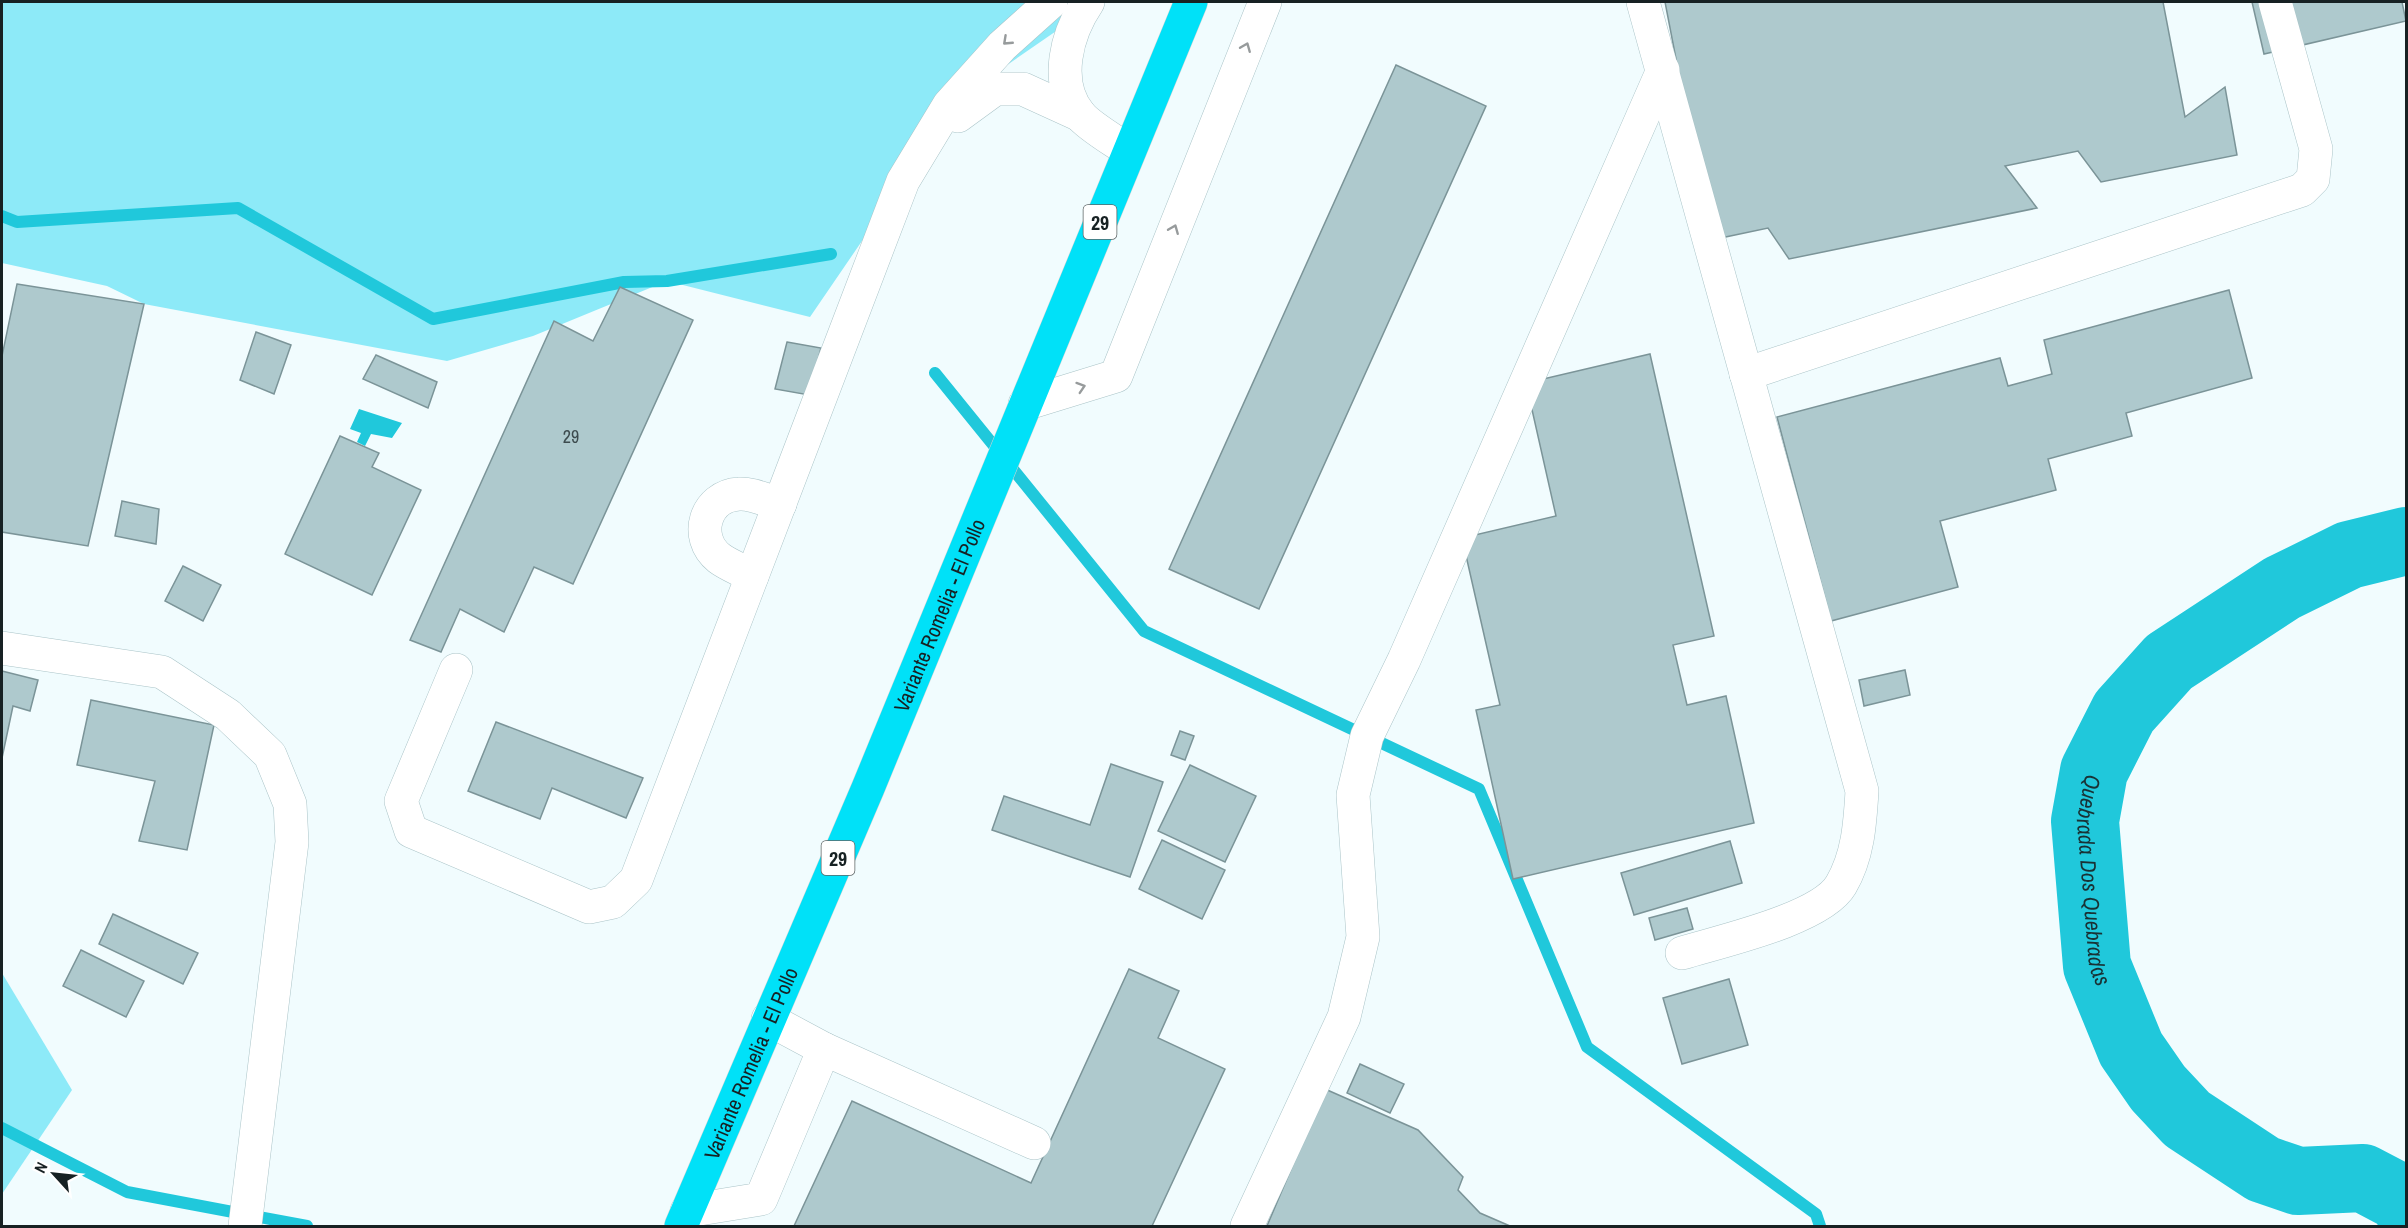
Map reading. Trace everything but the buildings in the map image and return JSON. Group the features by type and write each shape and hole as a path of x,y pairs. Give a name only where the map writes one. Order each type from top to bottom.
{"highway":[{"name":"Variante Romelia - El Pollo","path":"684,1219 868,788 1191,2"}],"street":[{"path":"456,670 401,801 411,831 589,907 613,902 636,880 903,181 950,105 1002,46 1051,2"},
{"path":"1080,115 1067,87 1065,54 1078,16 1088,2"},
{"path":"1025,405 1116,376 1265,2"},
{"path":"1643,2 1862,791 1860,826 1853,859 1840,887 1807,913 1682,953"},
{"path":"1746,374 2302,190 2313,179 2316,149 2275,2"},
{"path":"1247,1227 1344,1017 1363,937 1353,795 1367,736 1404,660 1663,70"},
{"path":"903,181 961,112 995,89 1023,88 1080,115 1129,151"},
{"path":"752,576 719,558 706,542 704,526 709,510 723,497 741,494 780,504"},
{"path":"2,648 162,672 228,715 270,755 290,804 292,842 245,1227"},
{"path":"768,1019 824,1049 1034,1143"},
{"path":"684,1219 761,1199 824,1049"}],"shaded area":[{"path":"2,2 1088,2 1078,16 949,105 903,181 810,317 667,281 533,336 447,361 144,304 107,286 2,263"},
{"path":"359,409 402,423 392,438 371,434 365,446 357,442 361,433 350,429"},
{"path":"2,973 72,1090 2,1194"}],"waterway":[{"path":"2,216 17,222 238,208 433,319 624,282 667,281 831,254"},
{"path":"935,373 1144,631 1479,789 1587,1047 1816,1214 1820,1226"},
{"name":"Quebrada Dos Quebradas","path":"2406,541 2349,555 2282,588 2169,662 2124,712 2094,771 2085,821 2097,966 2131,1049 2158,1088 2187,1119 2263,1169 2298,1181 2363,1178 2403,1199 2406,1206"},
{"path":"2,1128 127,1192 307,1226"}]}
